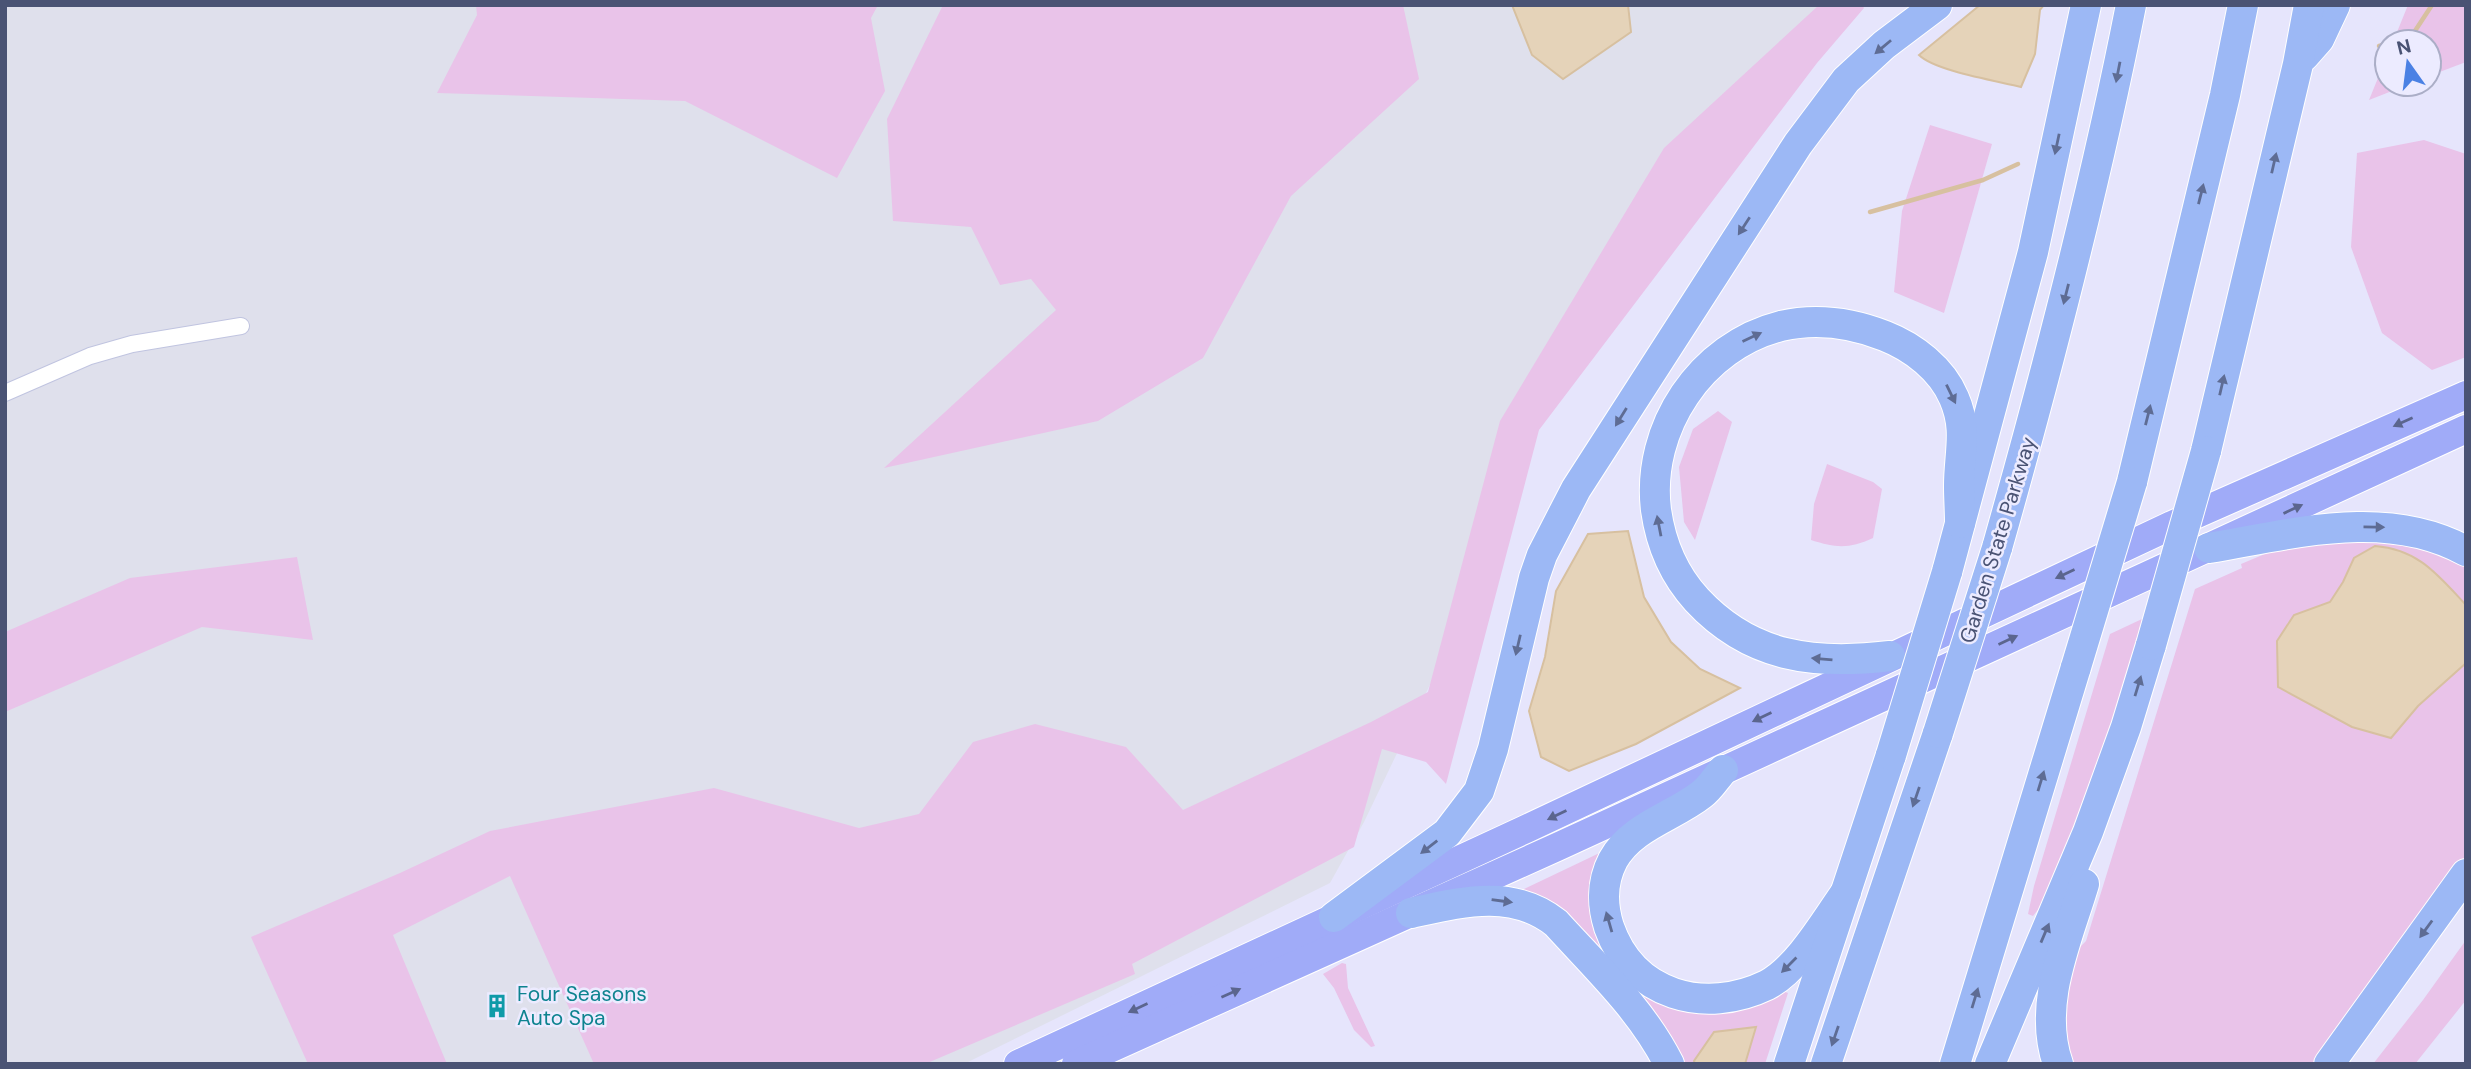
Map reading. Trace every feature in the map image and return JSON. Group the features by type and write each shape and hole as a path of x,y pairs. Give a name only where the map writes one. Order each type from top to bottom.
{"highway":[{"path":"1334,917 1447,833 1479,791 1493,749 1534,578 1542,555 1576,489 1798,144 1846,80 1884,45 1937,5"},
{"path":"1789,1064 1891,755 1947,572 2033,252 2086,5"},
{"name":"Garden State Parkway","path":"1826,1064 1938,733 1997,548 2050,360 2107,126 2132,5"},
{"path":"1955,1064 2132,482 2225,95 2242,5"},
{"path":"2058,1064 2050,1035 2054,987 2206,451 2298,64 2309,5"},
{"path":"2298,64 2319,39 2335,5"},
{"path":"1890,656 1850,661 1795,656 1755,644 1712,616 1684,586 1667,556 1659,528 1654,479 1667,427 1679,403 1697,377 1721,355 1759,334 1782,326 1808,322 1835,323 1861,327 1895,340 1923,357 1942,377 1954,397 1964,439 1959,485 1960,523"},
{"path":"1018,1064 1526,829 2182,520 2466,395"},
{"path":"1076,1064 2466,429"},
{"path":"2209,548 2324,529 2379,527 2423,533 2466,551"},
{"path":"1990,1064 2088,832 2126,727"},
{"path":"1723,770 1703,793 1626,841 1613,860 1605,880 1606,916 1617,945 1634,968 1654,984 1679,995 1715,1000 1769,984 1789,967 1808,945 1846,892"},
{"path":"2329,1064 2466,874"},
{"path":"1411,912 1488,899 1519,904 1544,913 1626,1000 1658,1043 1669,1064"}],"street":[{"path":"5,393 90,356 132,344 241,326"}],"shaded area":[{"path":"5,5 1855,5 1496,480 1485,570 1364,822 1330,883 964,1064 5,1064"},
{"path":"476,5 878,5 871,18 885,91 837,178 685,101 437,93 477,15"},
{"path":"943,5 1403,5 1419,79 1291,196 1203,358 1098,421 884,468 1056,310 1031,279 1000,285 971,227 893,221 887,119"},
{"path":"1512,5 1628,5 1631,32 1563,79 1532,55"},
{"path":"1819,5 1862,5 1864,8 1817,63 1539,430 1446,784 1426,762 1382,749 1354,847 1132,964 1135,974 925,1064 594,1064 510,876 393,935 447,1064 308,1064 251,937 490,831 714,788 859,828 919,814 973,742 1035,724 1126,747 1183,810 1371,722 1428,692 1500,421 1664,148"},
{"path":"1980,5 2044,5 2040,10 2035,54 2021,87 1952,71 1919,55"},
{"path":"2408,5 2466,5 2466,62 2443,71 2443,28 2399,28"},
{"path":"1930,125 1992,144 1944,313 1894,292 1902,211"},
{"path":"2424,140 2466,154 2466,357 2432,370 2382,333 2351,247 2357,153"},
{"path":"1718,411 1732,422 1695,540 1684,522 1679,467 1693,429"},
{"path":"1827,464 1873,482 1882,489 1873,538 1842,546 1811,540 1814,504"},
{"path":"1628,531 1644,597 1671,642 1700,669 1740,688 1636,744 1569,771 1541,757 1529,711 1545,657 1556,591 1588,534"},
{"path":"2385,536 2466,562 2466,862 2322,1064 2069,1064 2061,1029 2074,953 2086,941 2195,589 2272,551 2314,540"},
{"path":"2375,546 2403,552 2426,565 2466,605 2466,663 2418,706 2391,738 2352,727 2278,687 2277,641 2294,615 2330,602 2354,558"},
{"path":"297,557 313,640 202,627 5,712 5,632 130,578"},
{"path":"2142,619 2119,707 2099,764 2052,884 2033,916 2028,914 2034,886 2110,634"},
{"path":"1610,848 1592,916 1594,931 1601,947 1612,962 1643,990 1676,1008 1690,1012 1727,1012 1750,1006 1783,991 1788,993 1765,1064 1682,1064 1523,892 1524,889"},
{"path":"2466,940 2466,1000 2415,1064 2373,1064 2423,1000"},
{"path":"1342,963 1346,964 1348,988 1375,1046 1371,1047 1354,1030 1334,988 1323,974"},
{"path":"1756,1027 1745,1064 1695,1064 1694,1061 1714,1032"}],"waterway":[{"path":"2417,28 2432,5"},
{"path":"1870,212 1983,180 2018,164"}],"place":[{"name":"Four Seasons Auto Spa","path":"497,1006"}]}
